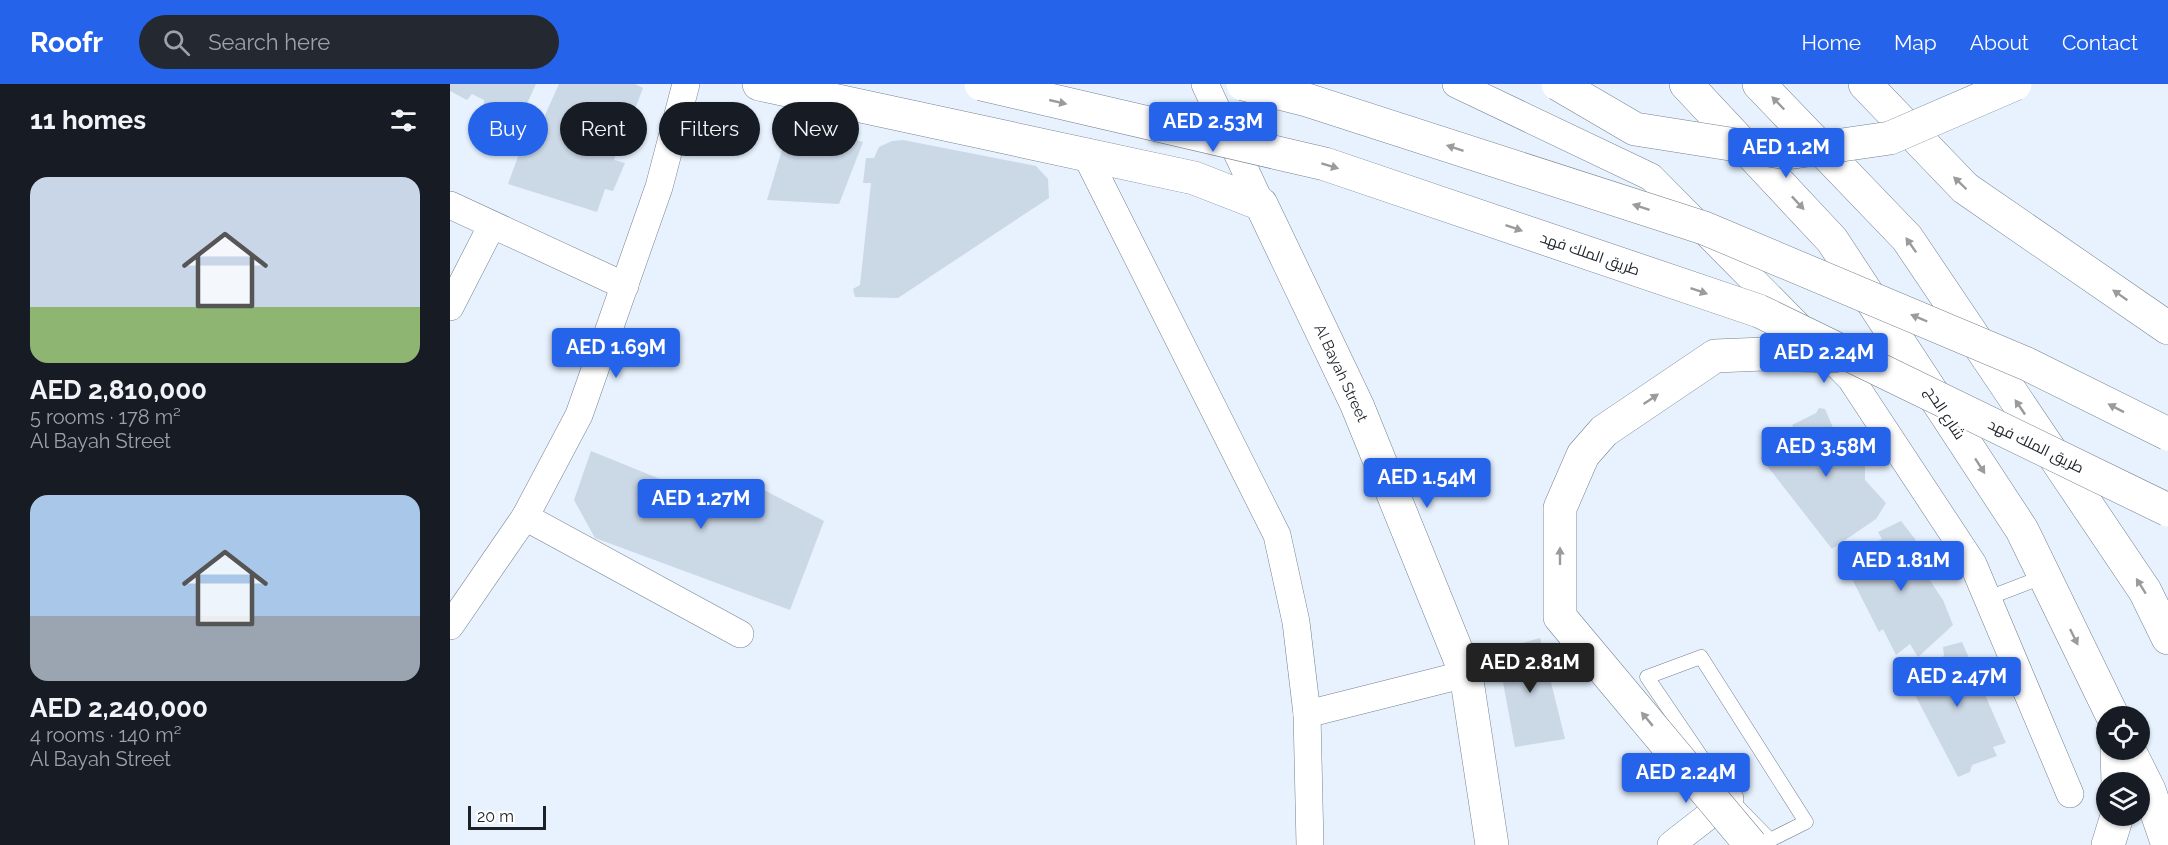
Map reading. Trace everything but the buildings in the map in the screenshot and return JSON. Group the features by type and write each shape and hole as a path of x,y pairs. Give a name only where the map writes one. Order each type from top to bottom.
{"main road":[{"path":"759,84 1194,178 1261,204"},
{"name":"طريق الملك فهد","path":"981,84 1325,164 1759,311 2168,510"},
{"path":"1243,84 1307,100 1704,228 2027,364 2168,434"},
{"path":"1558,84 1635,129 1787,153 1890,138 2015,84"},
{"name":"شارع الحج","path":"1686,84 1832,240 2022,530 2108,706"},
{"path":"1759,84 1907,238 2145,591 2168,638"},
{"path":"1865,84 1965,188 2168,328"},
{"name":"Al Bayah Street","path":"1261,204 1357,405 1466,674 1492,845"},
{"path":"1751,845 1560,617 1560,508 1583,455 1604,431 1715,356 1764,354 1852,357"},
{"path":"2134,760 2149,790 2168,845"},
{"path":"2108,845 2114,826"}],"street":[{"path":"450,626 525,517 579,415 660,187 686,84"},
{"name":"Al Bayah Street","path":"1205,84 1261,204"},
{"path":"1456,84 1652,177 1851,379 1973,564 2070,794"},
{"path":"1086,155 1277,535 1296,622 1307,714 1310,845"},
{"path":"450,205 625,286"},
{"path":"450,308 492,225"},
{"path":"525,517 740,634"},
{"path":"1307,714 1466,674"},
{"path":"1671,845 1730,799"}],"lane":[{"path":"1988,598 2045,576"},
{"path":"1701,657 1806,822 1770,840 1730,799 1647,677 1701,657"}]}
